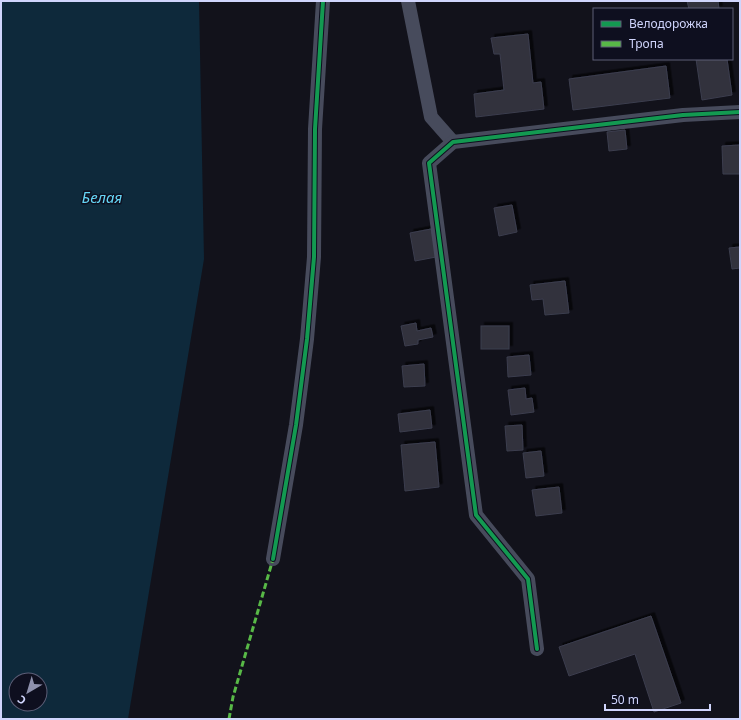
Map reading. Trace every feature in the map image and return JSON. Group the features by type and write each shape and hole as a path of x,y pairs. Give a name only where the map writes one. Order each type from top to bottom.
{"street":[{"path":"273,559 296,425 310,302 314,257 315,129 323,1"},
{"path":"408,1 431,117 453,142"},
{"path":"537,649 528,579 476,515 429,163 453,142 683,115 740,112"}],"water":[{"name":"Белая","path":"1,1 199,1 204,259 128,719 1,719"}],"building":[{"path":"687,1 718,1 719,8 689,8"},
{"path":"528,34 533,83 541,82 544,109 476,117 474,94 504,90 500,54 494,54 491,38"},
{"path":"696,60 727,60 732,95 702,100"},
{"path":"666,66 670,98 573,110 569,79"},
{"path":"625,130 627,149 609,151 607,132"},
{"path":"740,145 740,174 723,174 722,146"},
{"path":"512,205 517,232 499,236 494,208"},
{"path":"431,229 436,257 415,261 410,233"},
{"path":"740,247 740,268 732,269 729,248"},
{"path":"565,281 569,313 545,315 543,299 532,300 530,285"},
{"path":"416,323 417,331 431,328 433,337 418,340 418,344 405,346 401,326"},
{"path":"481,326 509,326 509,349 481,349"},
{"path":"529,355 531,375 508,377 507,357"},
{"path":"424,364 425,386 404,387 402,366"},
{"path":"525,388 526,399 532,398 534,412 511,415 508,390"},
{"path":"430,410 432,428 400,432 398,414"},
{"path":"522,425 523,450 507,451 505,426"},
{"path":"435,442 439,487 405,491 401,445"},
{"path":"541,451 544,476 526,478 523,453"},
{"path":"559,487 562,513 536,516 532,490"},
{"path":"651,616 681,703 654,712 635,654 569,676 559,647"}],"marked path":[{"path":"229,719 233,697 273,559"}],"cycle path":[{"path":"273,559 296,425 307,339 314,257 315,129 323,1"},
{"path":"537,649 528,579 476,515 429,163 453,142 683,115 740,112"}]}
